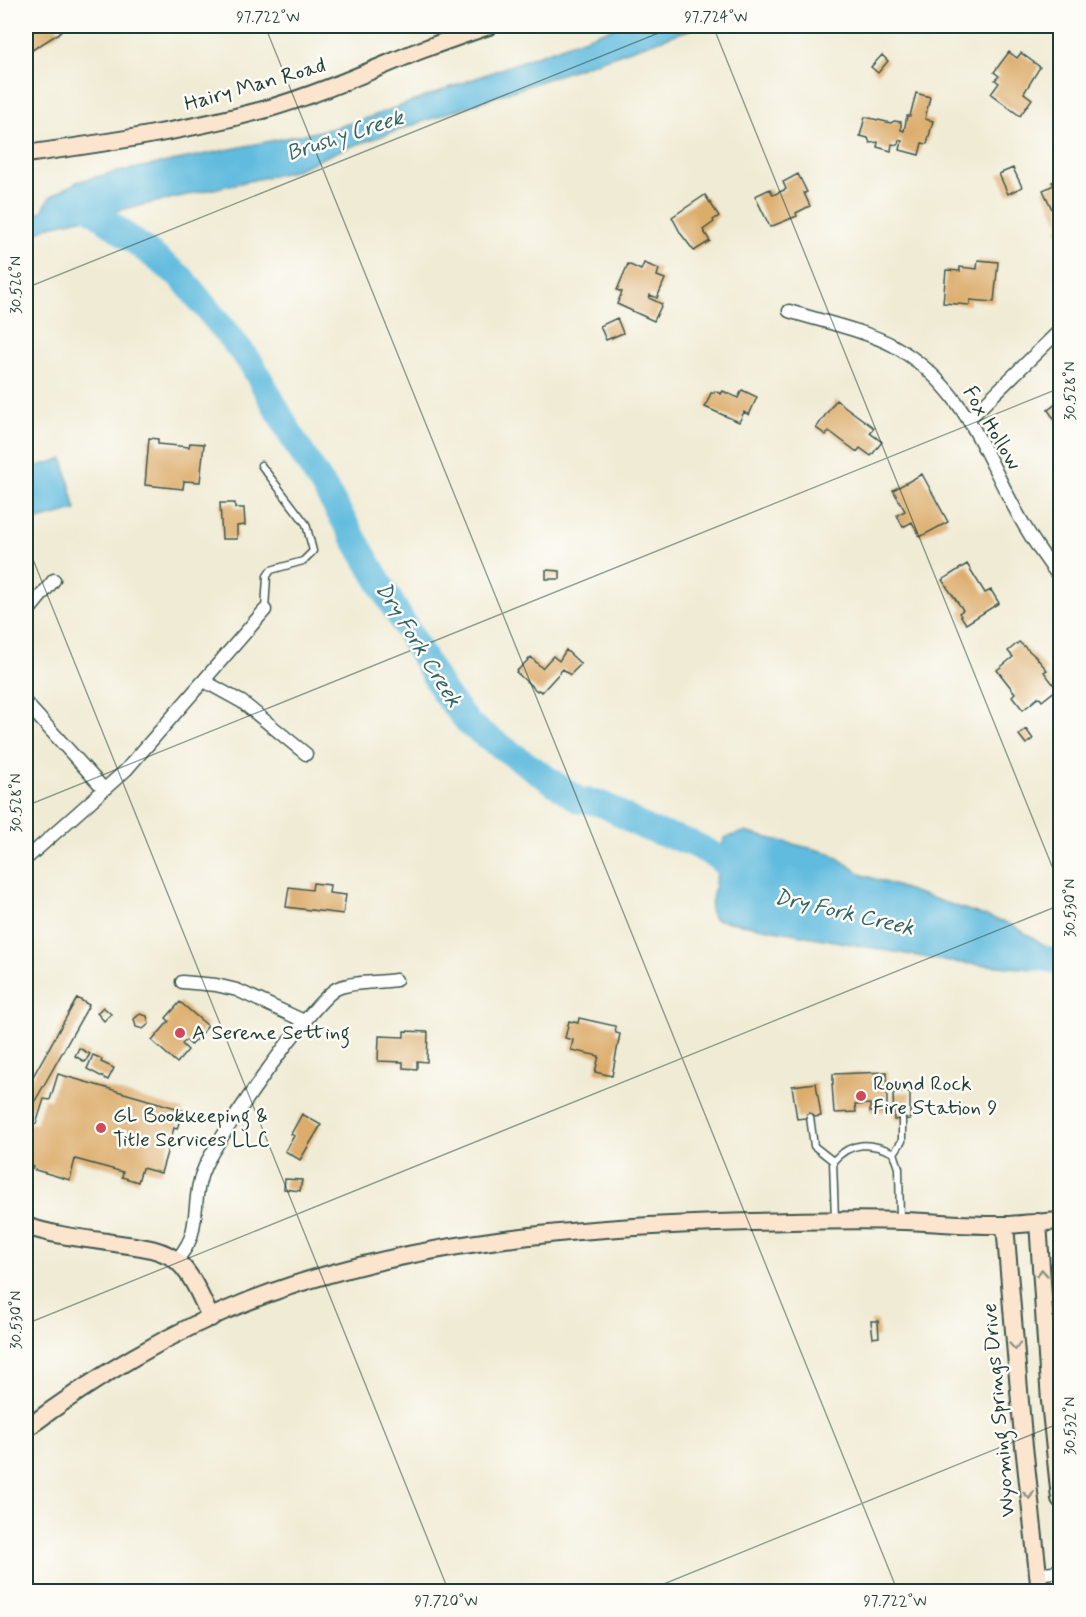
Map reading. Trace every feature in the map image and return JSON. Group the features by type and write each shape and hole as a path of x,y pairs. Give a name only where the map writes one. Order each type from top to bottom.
{"main road":[{"name":"Hairy Man Road","path":"26,154 123,141 200,126 264,110 322,91 489,26"},
{"path":"26,1429 51,1409 104,1374 211,1318 251,1300 316,1278 399,1256 446,1247 630,1228 752,1222 900,1221 1005,1225 1060,1221"},
{"path":"1038,1222 1050,1401 1060,1499"},
{"name":"Wyoming Springs Drive","path":"1005,1225 1023,1437 1040,1592"},
{"path":"26,1226 58,1234 143,1248 177,1260 189,1274 211,1318"}],"street":[{"name":"Fox Hollow","path":"789,311 891,345 912,358 931,374 969,419 1023,524 1060,578"},
{"path":"969,419 1060,330"},
{"path":"26,614 54,580"},
{"path":"26,859 126,770 265,610"},
{"path":"204,681 242,702 306,754"},
{"path":"26,703 104,788"},
{"path":"177,1260 192,1235 197,1187 205,1166 304,1021 337,988 351,984 396,980"},
{"path":"183,982 216,985 237,990 304,1021"},
{"path":"1038,1574 1060,1571"}],"lane":[{"path":"261,465 306,524 313,551 303,561 271,570 267,576 265,610"},
{"path":"810,1118 814,1146 832,1161 836,1221"},
{"path":"894,1153 902,1141 902,1119"},
{"path":"832,1161 842,1152 860,1145 879,1146 894,1153 899,1168 900,1221"}],"water":[{"name":"Brushy Creek","path":"618,26 700,26 341,150 293,171 50,226 38,232 26,247 26,221 42,211 50,197 77,182 330,129 362,120"},
{"path":"63,459 76,510 26,523 26,469"},
{"path":"744,832 830,853 863,875 1012,925 1046,946 1056,971 950,962 714,919 710,910 724,838"}],"building":[{"path":"26,26 56,26 61,32 26,54"},
{"path":"1009,52 1017,58 1021,53 1040,67 1024,93 1032,99 1020,116 991,94 999,83 995,80 999,76 994,72"},
{"path":"882,55 888,61 878,73 871,67"},
{"path":"916,93 930,97 925,119 933,121 927,144 922,143 919,155 900,150 902,141 899,140 898,145 892,144 891,151 877,147 878,142 870,143 868,138 860,136 865,117 891,123 901,122 901,130 904,131"},
{"path":"1013,168 1022,187 1008,194 999,174"},
{"path":"798,174 807,192 804,193 810,206 796,213 797,216 770,227 755,196 770,189 773,195 786,189 783,182"},
{"path":"1060,178 1060,226 1043,190 1054,185 1052,182"},
{"path":"705,195 719,216 703,230 710,241 694,251 672,217"},
{"path":"978,260 998,262 994,302 970,300 970,305 943,303 946,270 960,271 960,267 977,269"},
{"path":"644,263 659,269 657,276 665,279 657,298 650,295 649,298 662,304 654,321 617,304 622,292 617,290 628,264 641,270"},
{"path":"617,318 623,333 606,340 600,326"},
{"path":"742,390 757,397 749,415 744,412 739,422 705,407 711,393 715,391 721,394 723,391 738,398"},
{"path":"836,400 874,428 870,433 882,442 871,456 860,448 857,452 829,431 826,435 816,428"},
{"path":"1060,401 1060,424 1058,425 1048,410"},
{"path":"149,438 158,439 158,444 189,447 190,443 204,444 200,482 184,481 183,489 145,485"},
{"path":"922,474 948,522 920,537 912,522 903,527 897,515 905,511 893,490"},
{"path":"220,503 235,503 235,508 244,508 245,525 237,526 237,539 222,539"},
{"path":"967,564 985,593 991,590 999,603 966,624 959,613 963,610 942,580"},
{"path":"546,570 560,571 560,579 546,579"},
{"path":"1019,642 1047,670 1044,672 1057,689 1042,701 1039,697 1023,710 1012,696 1015,693 997,670 1013,657 1008,651"},
{"path":"566,650 581,664 570,675 563,669 542,692 537,691 516,672 531,657 542,668 553,656 559,661"},
{"path":"1026,729 1033,739 1026,744 1019,735"},
{"path":"313,883 330,885 329,893 346,895 343,914 286,907 289,887 312,890"},
{"path":"77,998 89,1005 26,1117 26,1089"},
{"name":"A Serene Setting","path":"180,1002 208,1026 191,1045 186,1040 182,1044 188,1050 177,1063 152,1041 169,1021 166,1018"},
{"path":"103,1007 111,1014 104,1021 97,1013"},
{"path":"140,1014 147,1016 149,1024 143,1029 136,1027 134,1019"},
{"path":"579,1018 615,1026 616,1033 620,1034 612,1076 595,1072 599,1056 571,1050 573,1040 565,1038 569,1021 578,1023"},
{"path":"404,1031 428,1032 427,1062 417,1061 417,1069 403,1068 403,1062 378,1061 379,1036 404,1037"},
{"path":"79,1048 90,1054 85,1062 75,1056"},
{"path":"93,1055 114,1068 108,1080 87,1069"},
{"name":"Round Rock Fire Station 9","path":"887,1072 887,1111 870,1112 870,1104 855,1105 856,1112 834,1113 833,1074"},
{"name":"GL Bookkeeping & Title Services LLC","path":"58,1074 183,1110 177,1129 174,1128 161,1173 142,1168 138,1182 122,1177 123,1172 75,1159 70,1180 32,1169 33,1166 26,1164 26,1139 30,1123 36,1124 44,1099 50,1100"},
{"path":"816,1083 821,1116 797,1119 792,1086"},
{"path":"910,1092 910,1119 894,1120 893,1093"},
{"path":"302,1114 321,1125 300,1160 285,1151 294,1136 291,1134"},
{"path":"285,1179 302,1180 300,1191 284,1189"},
{"path":"871,1321 878,1321 879,1337 873,1338"}],"waterway":[{"name":"Dry Fork Creek","path":"81,201 181,277 251,363 295,442 330,497 444,693 470,725 580,801 608,807 648,829 696,845 719,858 746,880"},
{"name":"Dry Fork Creek","path":"1017,952 1060,962"}],"place":[{"name":"A Serene Setting","path":"180,1033"},
{"name":"Round Rock Fire Station 9","path":"861,1096"},
{"name":"GL Bookkeeping & Title Services LLC","path":"101,1128"}]}
